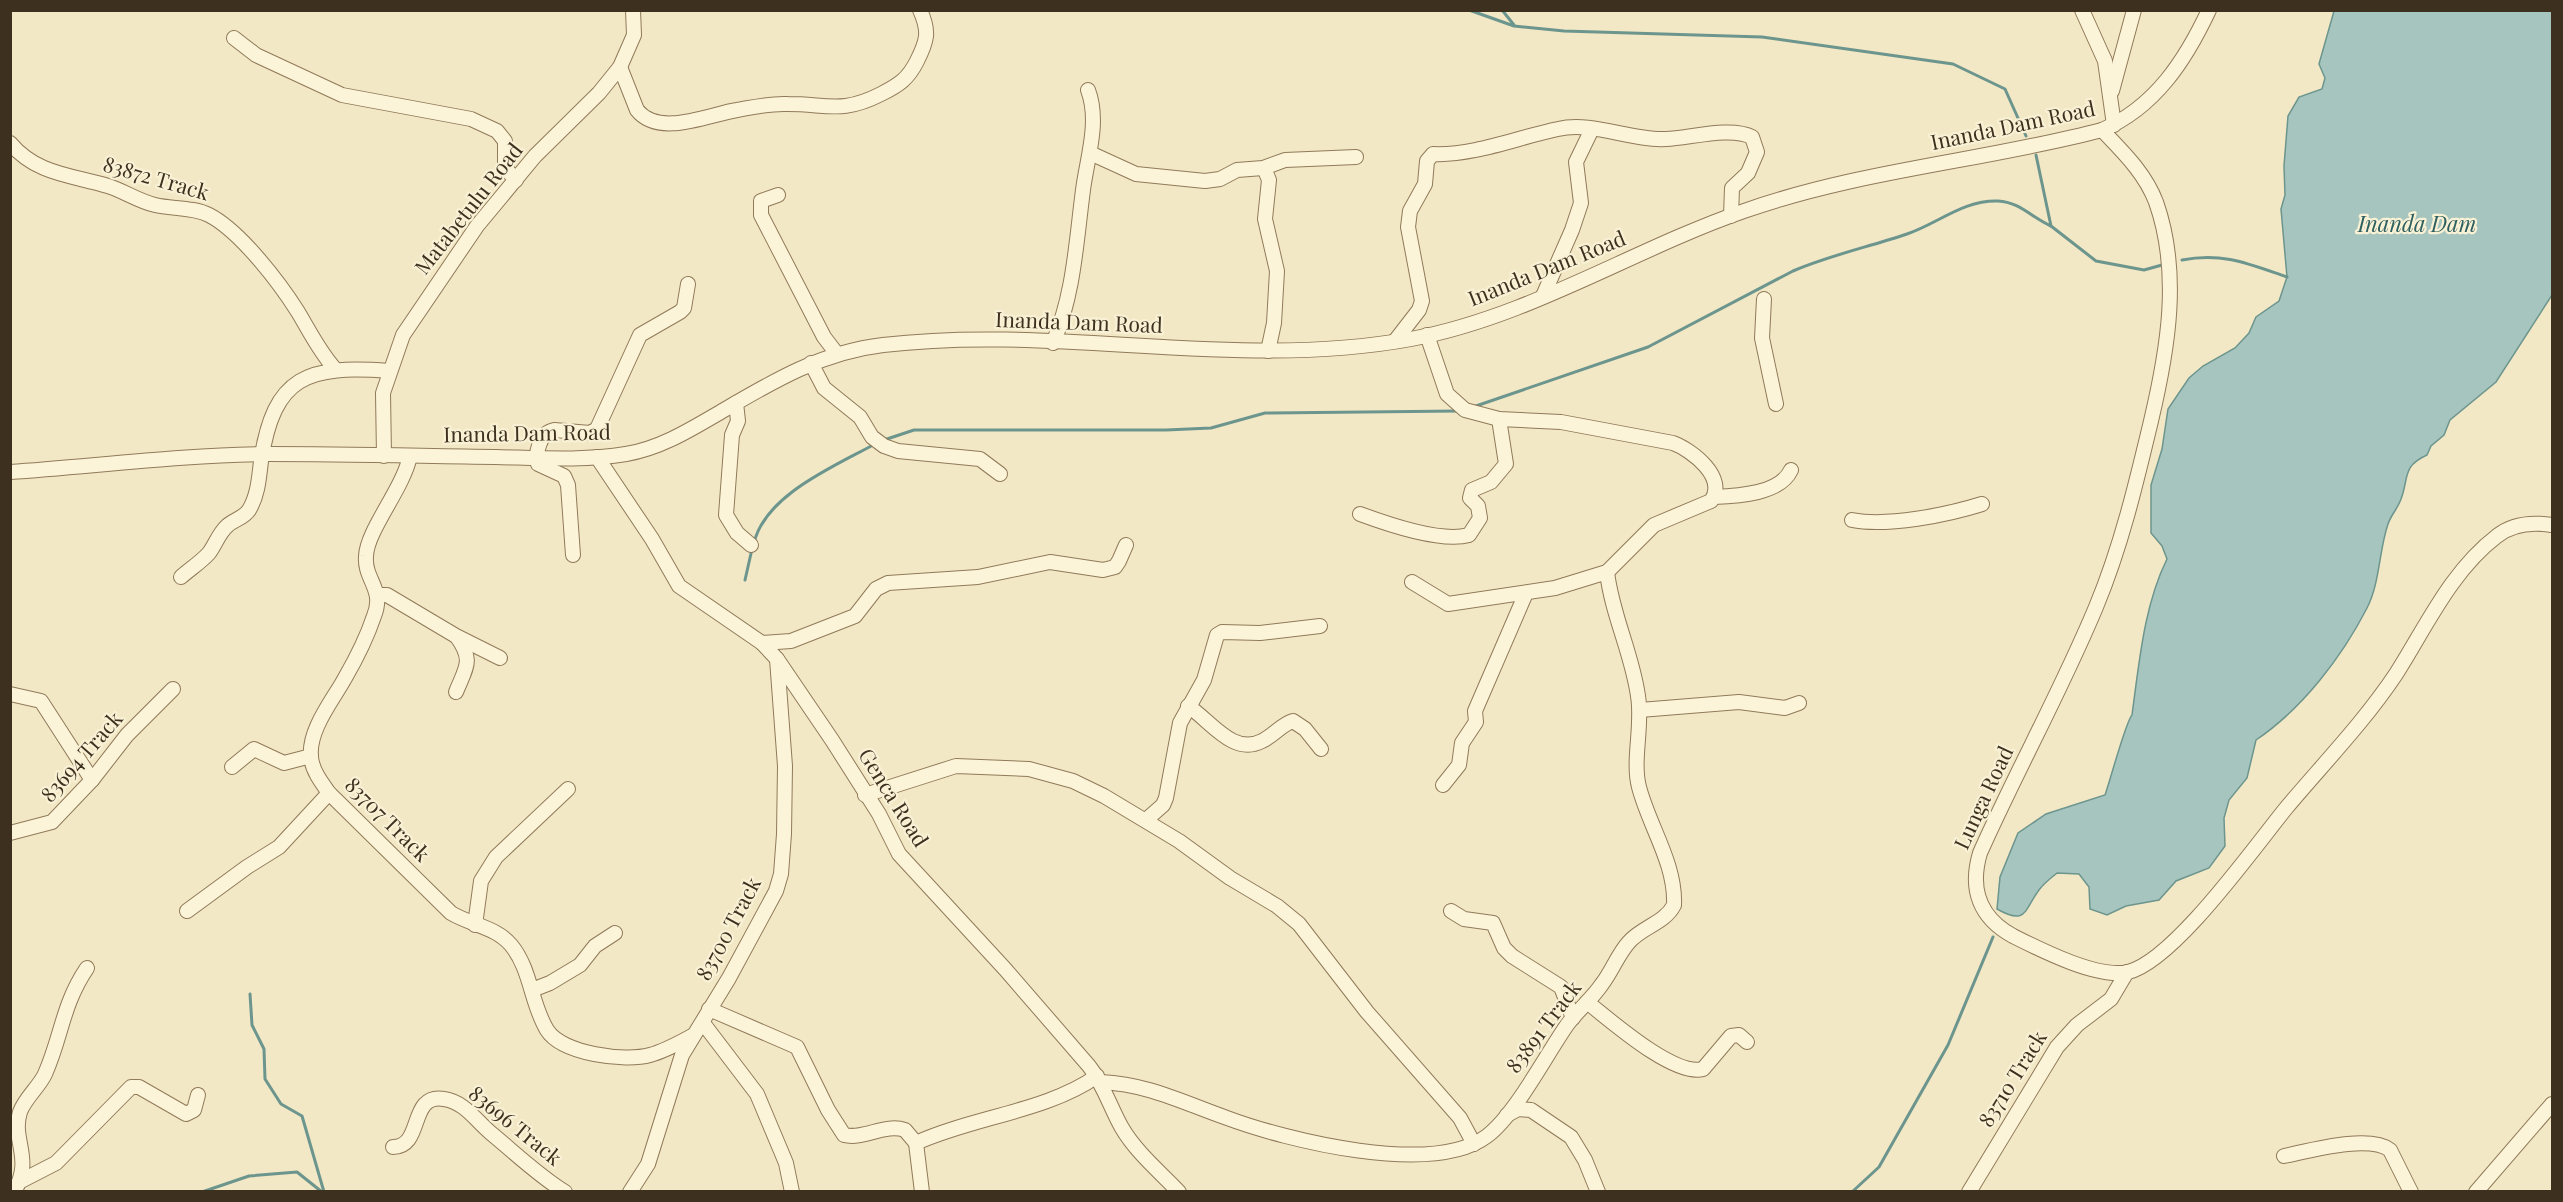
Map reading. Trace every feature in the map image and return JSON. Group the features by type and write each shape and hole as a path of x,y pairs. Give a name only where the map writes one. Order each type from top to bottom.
{"street":[{"name":"Matabetulu Road","path":"384,456 384,393 403,335 477,226 620,67 634,35 633,10"},
{"path":"620,67 641,115 659,122 688,121 724,112 787,104 853,106 898,86 908,77 927,43 928,31 920,10"},
{"path":"2082,10 2105,61 2110,96 2108,127"},
{"path":"2110,96 2134,10"},
{"name":"Inanda Dam Road","path":"10,472 263,454 537,458 597,457 631,453 659,445 812,363 837,354 885,345 948,341 1268,351 1366,346 1427,335 1502,313 1731,216 1808,190 2108,127 2134,113 2154,96 2173,74 2209,10"},
{"path":"234,38 256,55 342,94 431,109 490,126 505,141 505,168 516,180"},
{"path":"1053,343 1067,308 1085,172 1090,153 1092,106 1088,90"},
{"name":"Lunga Road","path":"2108,127 2140,171 2155,200 2168,252 2170,322 2159,389 2128,519 2097,606 1980,853 1975,882 1982,909 2002,930 2067,960 2098,970 2127,972"},
{"path":"1395,341 1419,310 1422,301 1408,227 1410,211 1425,184 1427,161 1430,156 1504,144 1560,128 1592,129 1648,138 1745,134 1752,137 1756,146 1756,157 1748,173 1732,188 1731,216"},
{"path":"1543,296 1572,230 1581,203 1576,165 1592,129"},
{"name":"83872 Track","path":"10,143 24,158 52,173 110,186 156,205 203,213 221,224 239,240 290,300 311,338 335,369"},
{"path":"1090,153 1136,174 1184,179 1220,178 1237,170 1264,168 1285,160 1356,157"},
{"path":"1264,168 1269,180 1265,219 1277,271 1274,323 1268,351"},
{"path":"778,195 761,201 761,215 824,337 837,354"},
{"path":"573,555 568,484 564,476 541,467 537,458 542,438 548,431 590,432 597,429 640,335 684,308 688,284"},
{"path":"1764,299 1762,338 1776,404"},
{"path":"1427,335 1451,400 1465,410 1499,419 1561,422 1684,447 1701,459 1715,486 1714,497"},
{"path":"812,363 824,388 860,417 877,442 898,451 980,459 1000,474"},
{"path":"181,577 210,552 226,526 248,512 261,478 270,418 276,405 287,391 299,381 335,369 390,371"},
{"path":"736,403 738,421 732,435 726,514 736,533 751,545"},
{"path":"1360,514 1427,533 1463,537 1469,535 1480,518 1478,506 1470,498 1472,490 1491,482 1506,464 1499,419"},
{"path":"232,767 254,749 284,763 310,756 317,729 375,616 378,595 367,571 366,553 401,484 410,456"},
{"name":"Genca Road","path":"597,457 652,539 679,586 762,643 777,659 806,700 899,854 999,961 1099,1079 1132,1143 1179,1191"},
{"path":"1412,582 1448,604 1555,588 1607,572 1654,525 1705,505 1714,497 1777,486 1786,480 1791,470"},
{"path":"1851,520 1864,523 1917,517 1982,504"},
{"path":"2127,972 2152,961 2230,879 2360,723 2395,675 2437,605 2482,549 2498,534 2519,524 2553,525"},
{"path":"762,643 791,641 855,615 876,589 888,584 978,577 1050,562 1103,570 1115,567 1126,545"},
{"name":"83891 Track","path":"1099,1079 1151,1089 1246,1125 1325,1145 1418,1154 1448,1152 1474,1144 1487,1136 1503,1118 1573,1018 1604,982 1629,942 1664,918 1674,905 1673,888 1639,786 1640,710 1636,682 1612,607 1607,572"},
{"path":"1443,785 1459,765 1462,742 1476,722 1475,711 1526,593"},
{"path":"378,595 387,595 456,636 500,658"},
{"path":"1146,820 1163,805 1166,798 1177,737 1188,706 1204,680 1218,634 1282,632 1320,626"},
{"path":"456,636 467,652 469,662 456,692"},
{"name":"83700 Track","path":"702,1023 776,891 781,874 785,766 777,659"},
{"name":"83694 Track","path":"10,833 52,822 92,780 127,735 173,689"},
{"path":"10,694 40,701 92,780"},
{"path":"1640,710 1739,702 1785,708 1799,703"},
{"path":"1188,706 1232,742 1242,746 1256,745 1293,721 1305,729 1321,749"},
{"name":"83707 Track","path":"310,756 315,771 329,792 438,901 463,920 490,930 512,946 547,1030 553,1038 576,1048 602,1055 636,1058 663,1051 692,1036"},
{"path":"865,795 956,766 1029,769 1073,781 1146,820 1230,878 1277,906 1299,924 1367,1012 1460,1118 1474,1144"},
{"path":"475,925 481,881 496,857 568,789"},
{"path":"187,911 247,867 279,847 329,792"},
{"path":"1451,911 1464,919 1493,923 1504,948 1512,956 1561,987 1573,1018"},
{"path":"532,990 550,983 580,965 595,946 615,933"},
{"path":"18,1186 24,1164 19,1127 20,1110 46,1071 69,999 87,968"},
{"name":"83710 Track","path":"1969,1191 2057,1047 2077,1025 2111,999 2127,972"},
{"path":"1587,1002 1670,1061 1693,1070 1704,1069 1731,1036 1739,1035 1747,1042"},
{"path":"709,1010 797,1047 828,1110 844,1135 855,1136 901,1128 910,1135 916,1143 922,1191"},
{"path":"630,1191 648,1164 682,1055 702,1023 757,1094 786,1163 792,1191"},
{"path":"916,1143 952,1128 1067,1095 1099,1079"},
{"path":"18,1186 56,1164 131,1088 139,1087 186,1114 194,1110 198,1095"},
{"name":"83696 Track","path":"393,1147 401,1146 409,1139 421,1108 428,1100 447,1099 463,1107 489,1132 565,1191"},
{"path":"2476,1191 2553,1104"},
{"path":"1503,1118 1518,1109 1526,1108 1560,1129 1578,1146 1598,1191"},
{"path":"2284,1155 2361,1144 2384,1145 2390,1150 2411,1191"}],"water":[{"name":"Inanda Dam","path":"2334,11 2552,11 2552,295 2496,382 2450,420 2444,435 2431,446 2427,455 2410,468 2401,499 2388,524 2374,588 2367,608 2346,645 2305,698 2256,740 2247,778 2229,800 2224,818 2225,846 2209,868 2176,881 2159,900 2126,906 2107,915 2090,909 2089,887 2079,874 2057,873 2041,887 2024,913 2020,916 2007,914 1997,909 2000,877 2018,833 2046,814 2105,795 2122,739 2132,715 2148,615 2167,559 2162,546 2151,533 2151,485 2162,449 2168,409 2189,378 2203,366 2235,348 2249,333 2256,317 2279,301 2287,277 2281,209 2285,195 2284,166 2288,116 2299,97 2322,89 2325,78 2319,64"}],"waterway":[{"path":"1469,10 1514,26 1564,31 1762,37 1953,64 2005,89 2026,136"},
{"path":"1502,10 1514,25"},
{"path":"2036,155 2051,226 2096,261 2144,270 2162,265"},
{"path":"1473,407 1648,347 1793,271 1821,260 1907,234 1974,204 2006,202 2051,226"},
{"path":"2182,260 2223,258 2287,277"},
{"path":"884,440 914,430 1166,430 1211,428 1265,413 1458,411"},
{"path":"754,543 761,526 772,510 787,496 822,472 875,444"},
{"path":"745,580 752,549"},
{"path":"1852,1192 1879,1167 1948,1045 1993,937"},
{"path":"250,994 252,1025 264,1049 265,1079 281,1104 302,1116 324,1192"},
{"path":"202,1192 249,1176 297,1172 322,1192"}]}
